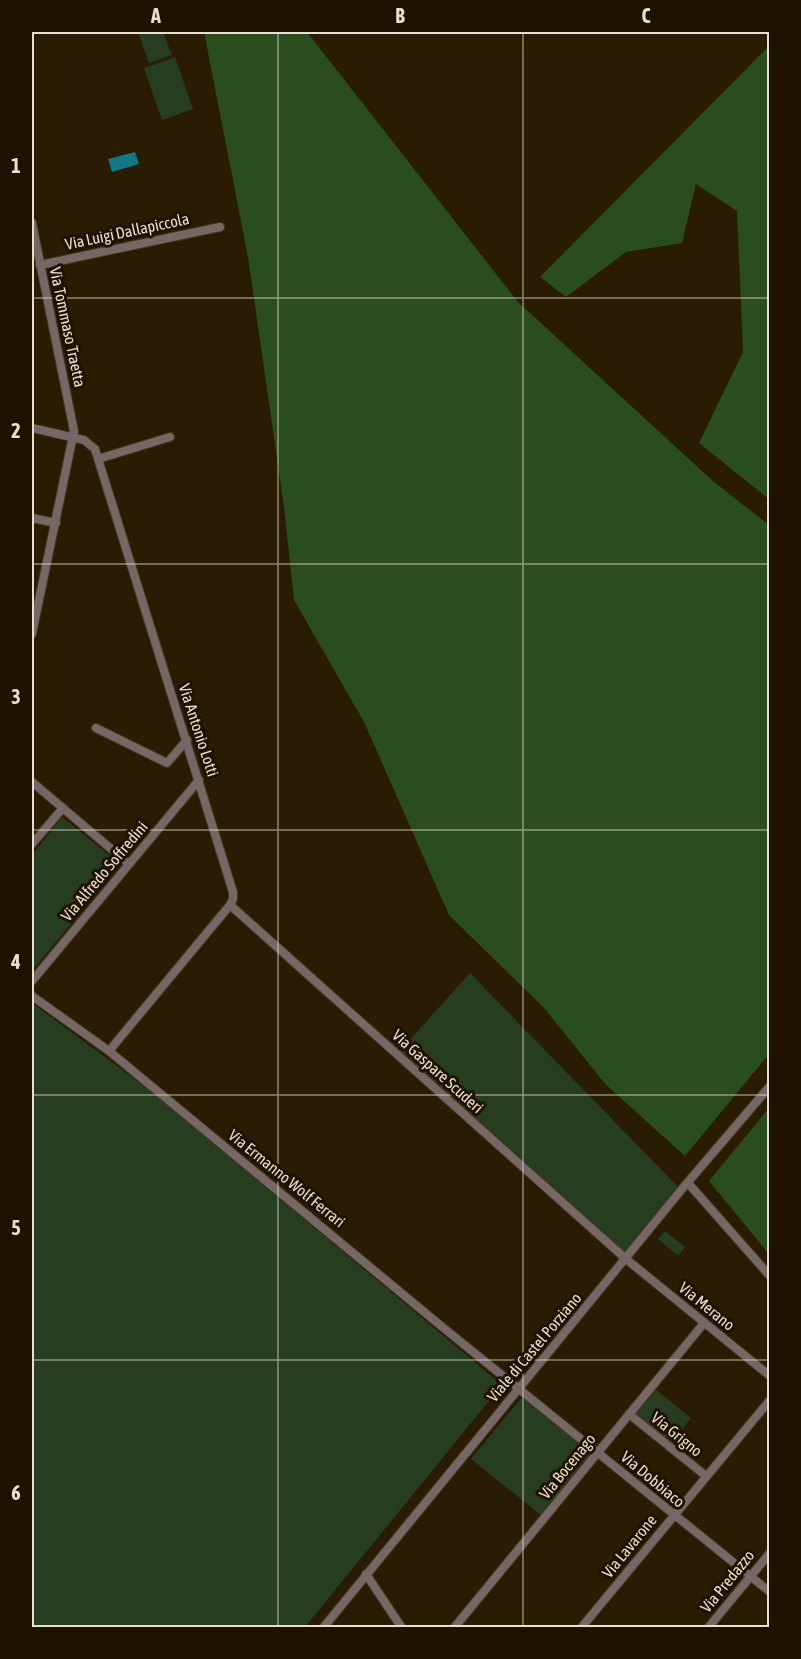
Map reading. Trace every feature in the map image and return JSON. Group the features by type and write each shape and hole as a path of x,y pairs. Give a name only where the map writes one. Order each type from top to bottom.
{"street":[{"name":"Via Tommaso Traetta","path":"32,223 74,431 56,523 34,612 32,634"},
{"name":"Via Luigi Dallapiccola","path":"40,265 220,227"},
{"name":"Via Antonio Lotti","path":"32,428 73,437 90,444 95,449 231,882 234,896 230,905"},
{"path":"98,459 170,437"},
{"path":"32,518 56,523"},
{"path":"96,728 167,763 187,740"},
{"name":"Via Alfredo Soffredini","path":"32,981 199,780"},
{"path":"32,782 129,864"},
{"path":"32,844 63,808"},
{"path":"109,1051 230,905"},
{"name":"Via Gaspare Scuderi","path":"230,905 626,1259"},
{"name":"Via Ermanno Wolf Ferrari","path":"32,996 109,1051 519,1389"},
{"name":"Viale di Castel Porziano","path":"323,1628 770,1086"},
{"path":"688,1183 770,1276"},
{"name":"Via Merano","path":"626,1259 770,1376"},
{"name":"Via Bocenago","path":"454,1628 704,1323"},
{"name":"Via Dobbiaco","path":"519,1389 770,1592"},
{"name":"Via Lavarone","path":"581,1628 770,1400"},
{"name":"Via Grigno","path":"629,1414 706,1476"},
{"name":"Via Predazzo","path":"708,1628 770,1553"},
{"path":"366,1574 402,1628"}],"green space":[{"path":"138,32 163,32 172,55 149,63"},
{"path":"204,32 307,32 518,302 714,482 769,525 769,1054 685,1156 606,1085 545,1009 449,915 364,722 294,600 284,507 248,257"},
{"path":"769,46 769,499 699,443 743,352 737,211 696,184 682,243 626,252 566,297 540,277"},
{"path":"175,57 193,109 162,120 144,68"},
{"path":"62,817 120,864 32,971 32,855"},
{"path":"470,973 681,1190 626,1259 397,1054"},
{"path":"32,1003 159,1097 502,1385 305,1627 32,1627"},
{"path":"769,1108 769,1254 709,1181"},
{"path":"665,1231 685,1247 678,1256 658,1239"},
{"path":"655,1389 691,1418 671,1443 635,1414"},
{"path":"522,1397 591,1453 541,1515 471,1459"}],"water":[{"path":"135,152 139,164 112,172 108,159"}]}
